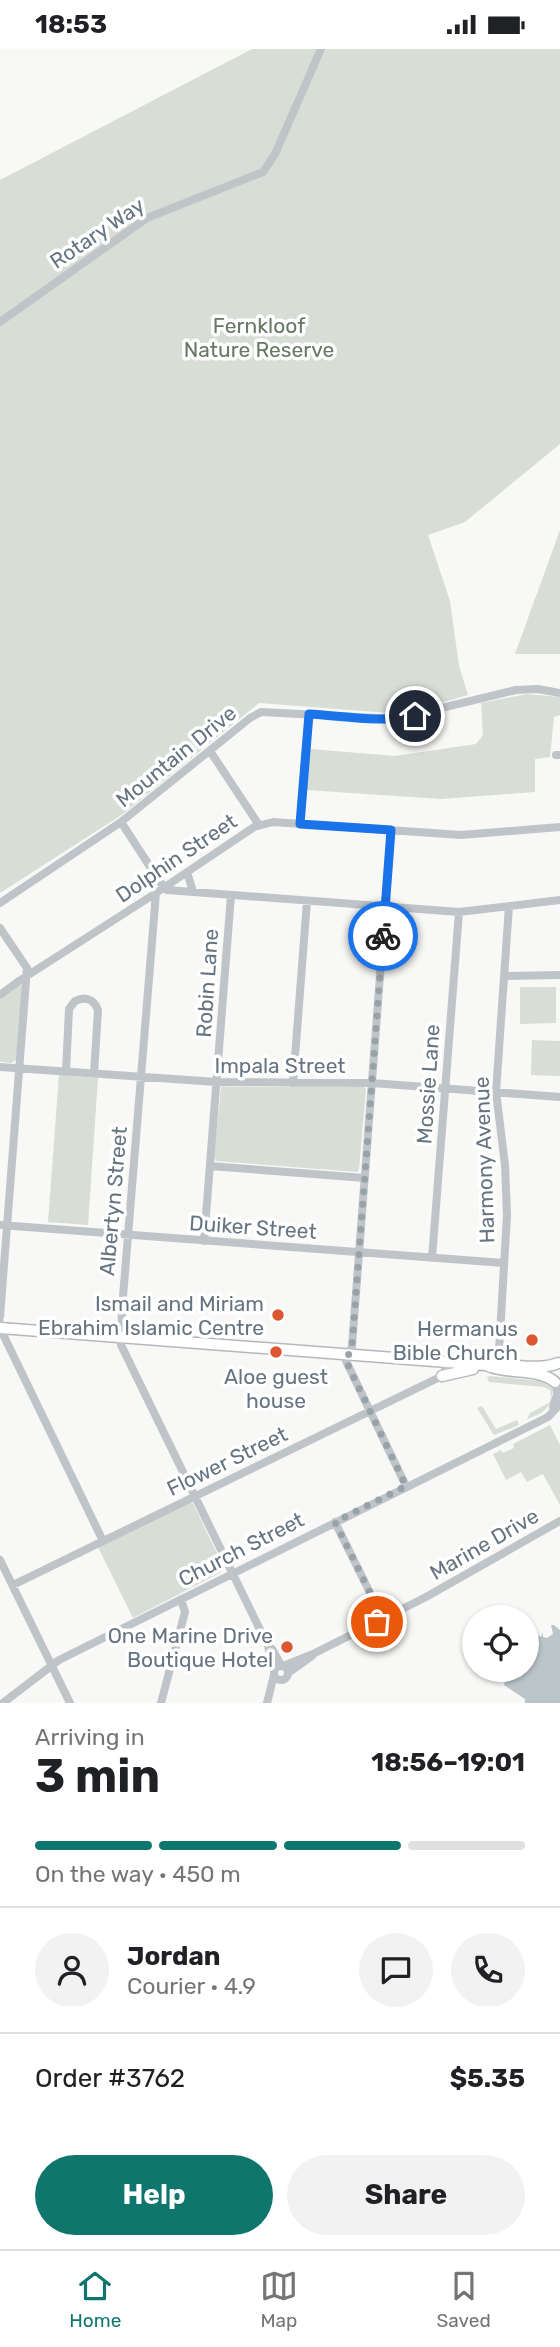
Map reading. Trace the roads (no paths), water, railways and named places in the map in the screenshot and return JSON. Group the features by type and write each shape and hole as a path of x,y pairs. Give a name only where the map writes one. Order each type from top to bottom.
{"main road":[{"path":"0,1327 486,1365 546,1376 557,1384"},
{"path":"442,1376 464,1370 544,1367 559,1363"},
{"path":"557,1384 553,1372 559,1363"}],"street":[{"name":"Rotary Way","path":"0,322 147,218 263,173 275,154 321,49"},
{"name":"Mountain Drive","path":"0,903 121,823 257,714 271,711 396,719 516,690 538,689 560,693"},
{"path":"300,824 309,714"},
{"path":"210,751 260,825"},
{"name":"Dolphin Street","path":"0,995 260,825 273,822 473,836 560,827"},
{"path":"121,823 167,890 459,912 560,900"},
{"path":"391,830 352,1346 346,1364 406,1486"},
{"path":"187,872 193,892"},
{"name":"Albertyn Street","path":"156,893 120,1337 123,1349 268,1646 272,1649 280,1671"},
{"name":"Robin Lane","path":"205,1241 231,895"},
{"path":"293,1083 307,901"},
{"name":"Harmony Avenue","path":"498,1367 507,1215 496,1092 509,906"},
{"name":"Mossie Lane","path":"432,1258 459,912"},
{"path":"0,928 27,968 4,1225 0,1317"},
{"path":"504,977 560,975"},
{"path":"65,1072 69,1009 75,1001 85,998 94,1002 98,1010 94,1074"},
{"name":"Impala Street","path":"0,1067 217,1082 372,1083 560,1097"},
{"path":"210,1166 365,1178"},
{"name":"Duiker Street","path":"4,1225 504,1263"},
{"path":"0,1327 103,1541"},
{"path":"442,1376 446,1370 445,1362"},
{"name":"Flower Street","path":"13,1585 442,1376"},
{"path":"540,1419 555,1404 557,1384"},
{"name":"Church Street","path":"3,1703 59,1660 551,1415 560,1403"},
{"name":"Marine Drive","path":"280,1671 459,1579 560,1521"},
{"path":"335,1522 383,1619"},
{"path":"0,1560 70,1703"},
{"path":"161,1703 185,1612 181,1599"},
{"path":"267,1702 280,1671"}],"place":[{"name":"Ismail and Miriam Ebrahim Islamic Centre","path":"278,1315"},
{"name":"Hermanus Bible Church","path":"532,1340"},
{"name":"Aloe guest house","path":"276,1352"},
{"name":"One Marine Drive Boutique Hotel","path":"287,1647"}],"park label":[{"name":"Fernkloof Nature Reserve","path":"259,337"}]}
